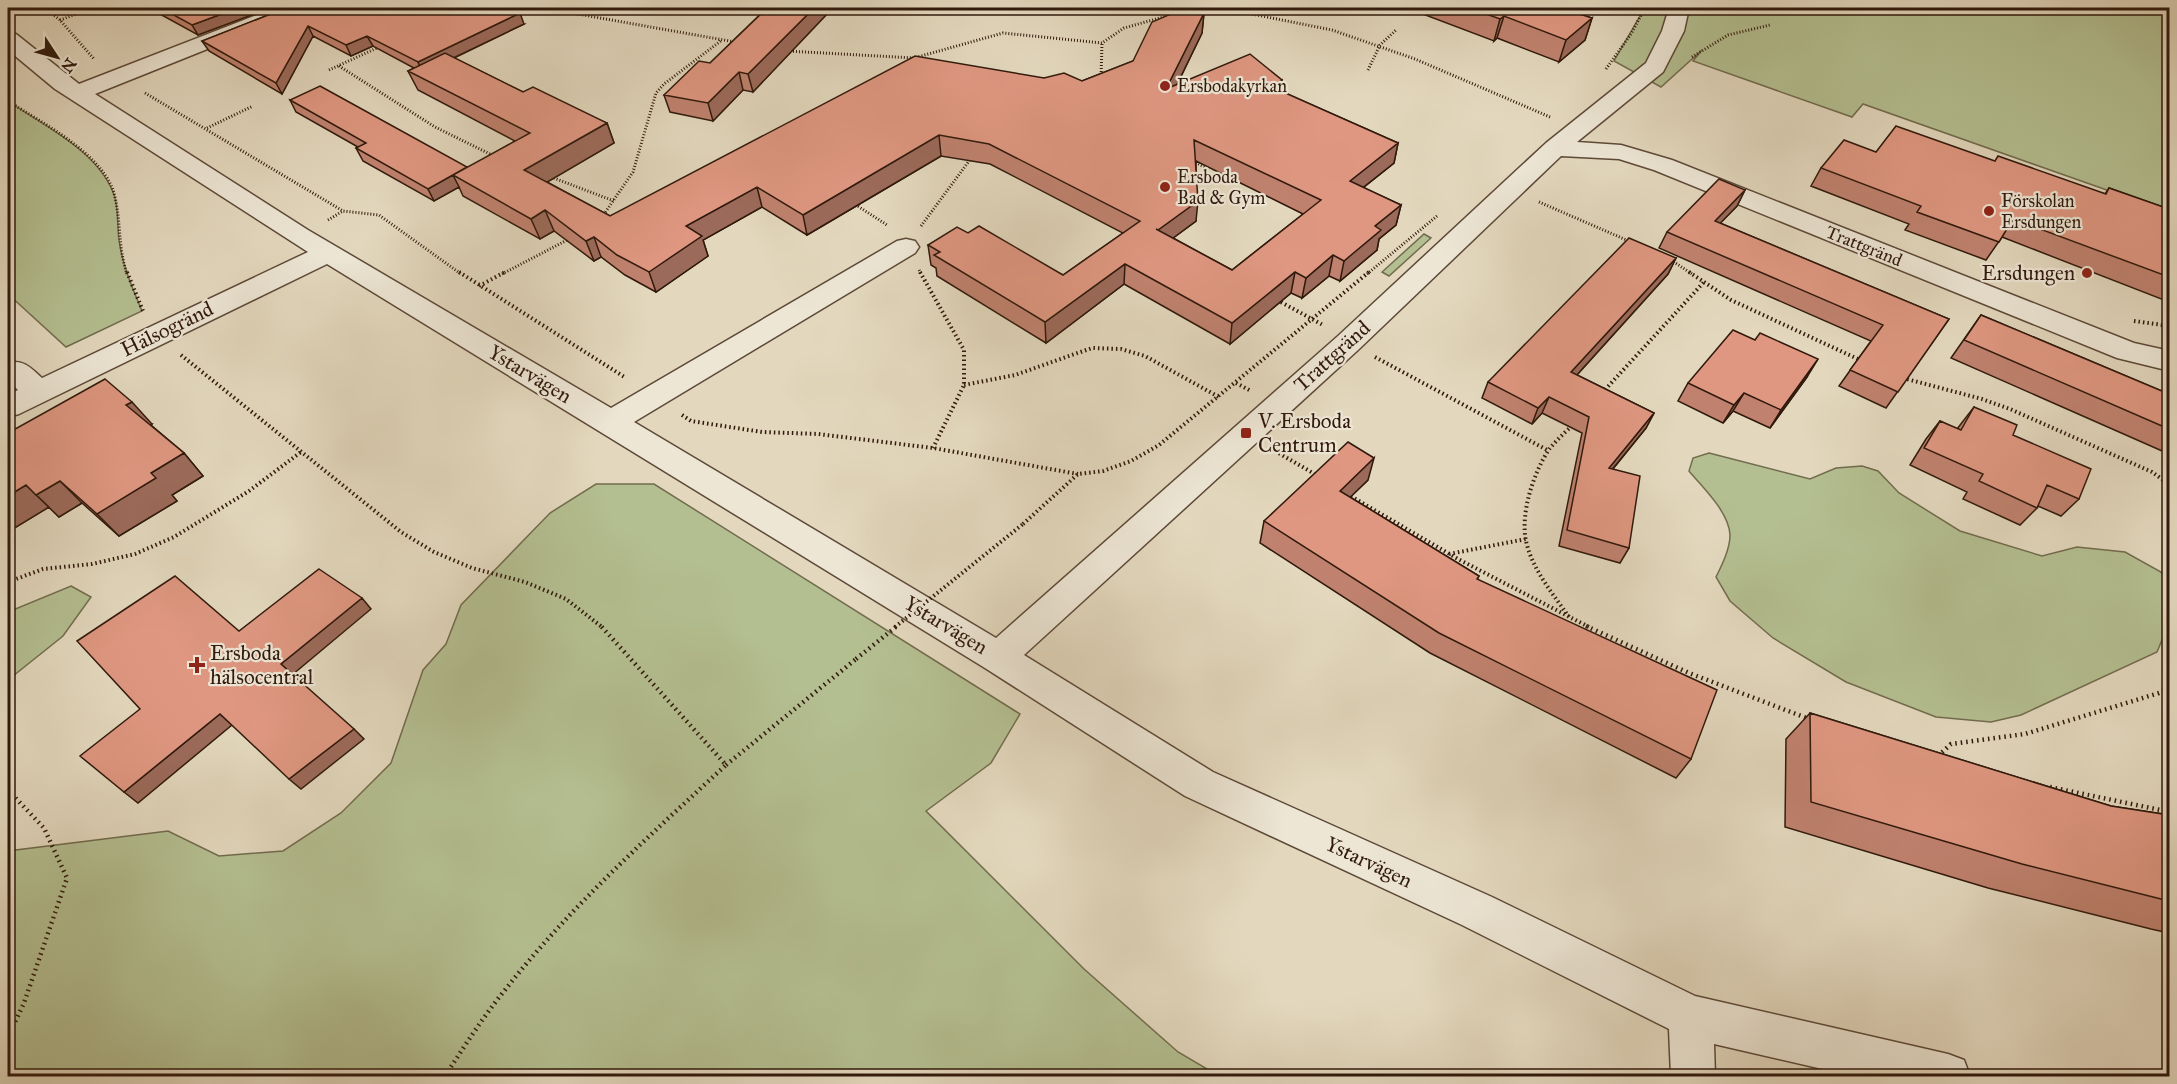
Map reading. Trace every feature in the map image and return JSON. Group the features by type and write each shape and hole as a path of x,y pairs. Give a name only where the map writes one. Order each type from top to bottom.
{"street":[{"path":"78,93 293,8"},
{"name":"Trattgränd","path":"998,657 1348,343 1511,189 1550,136 1580,128 1654,67 1673,32 1679,8"},
{"name":"Ystarvägen","path":"8,39 78,93 328,253 998,657 1199,784 1477,911 1691,1017 1948,1077"},
{"name":"Trattgränd","path":"1550,136 1621,152 1670,158 1732,182 2127,351 2169,361"},
{"path":"610,422 906,247"},
{"name":"Hälsogränd","path":"8,407 328,253"},
{"path":"16,371 39,392"},
{"path":"1691,1017 1692,1077"}],"path":[{"path":"45,8 60,20 93,58 117,77 207,128 343,212"},
{"path":"60,20 93,8"},
{"path":"544,8 745,44"},
{"path":"1220,8 1332,30 1380,45 1551,117 1550,136"},
{"path":"1605,70 1631,34 1645,8"},
{"path":"1196,14 1232,9"},
{"path":"778,49 835,55 914,58 931,56 987,35 1003,33 1102,43 1124,28 1155,18 1176,15"},
{"path":"1368,70 1380,45 1396,30"},
{"path":"600,219 633,172 656,93 664,84 722,40"},
{"path":"1101,78 1102,43"},
{"path":"329,70 381,45"},
{"path":"339,66 438,130 466,146 498,158"},
{"path":"8,101 92,159 106,177 114,194 119,245 128,278 142,311 157,334 401,532 434,552 472,568 525,582 566,598 606,630 726,765"},
{"path":"207,128 254,106"},
{"path":"1187,157 1208,169 1208,173"},
{"path":"551,177 614,201"},
{"path":"1511,189 1638,245"},
{"path":"445,1077 471,1032 549,936 618,865 726,765 1023,524 1078,474 1103,471 1160,445 1440,213"},
{"path":"478,286 573,237"},
{"path":"1670,259 1731,300 1862,360"},
{"path":"1595,400 1704,282"},
{"path":"1270,297 1312,319"},
{"path":"1348,343 1549,451"},
{"path":"964,385 1014,375 1092,348 1120,349 1145,356 1219,397"},
{"path":"1894,375 2010,409 2152,472 2169,484"},
{"path":"1236,383 1251,392"},
{"path":"1570,617 1541,576 1526,539 1527,514 1534,481 1549,451 1580,417"},
{"path":"1246,433 1327,482"},
{"path":"8,582 43,570 92,564 135,554 174,537 249,491 301,452"},
{"path":"1337,488 1448,555 1570,617 1723,689 1818,722"},
{"path":"1448,555 1526,539"},
{"path":"1946,759 1937,757 1951,744 2025,734 2159,693 2169,687"},
{"path":"2041,785 2169,812"},
{"path":"8,790 44,828 67,878 24,1003 8,1037"}],"green space":[{"path":"1639,8 2169,8 2169,212 1863,104 1852,117 1693,61 1702,50 1661,87 1614,61 1644,9"},
{"path":"8,101 82,151 105,177 115,198 124,263 142,311 66,347 8,294"},
{"path":"1424,234 1431,238 1389,276 1382,272"},
{"path":"1709,453 1810,479 1836,468 1862,466 1878,471 1899,493 1960,531 2042,556 2077,547 2125,552 2161,572 2169,587 2169,623 2157,652 2021,715 1991,722 1936,717 1846,682 1773,638 1730,601 1716,577 1729,546 1729,526 1720,509 1689,471 1693,458"},
{"path":"596,484 654,484 1020,714 991,763 926,811 1084,969 1178,1052 1219,1076 8,1076 8,851 168,831 219,856 283,851 341,813 391,763 423,670 446,644 461,605 550,513"},
{"path":"71,586 91,597 63,636 8,680 8,612"}],"building":[{"path":"161,8 238,8 192,25"},
{"path":"286,8 508,8 520,13 418,62 367,36 346,45 308,26 276,83 202,41"},
{"path":"767,8 814,8 748,74 739,72 708,103 664,95 699,61 710,63"},
{"path":"1469,8 1561,8 1592,18 1566,40 1504,16 1500,19"},
{"path":"1180,10 1204,13 1166,89 1250,54 1282,80 1272,87 1398,143 1350,181 1401,205 1375,226 1381,230 1344,261 1333,255 1306,278 1295,272 1232,323 1125,264 1045,322 934,255 940,252 928,245 957,227 968,233 979,226 1063,275 1140,221 989,144 939,135 803,215 757,187 686,226 702,236 649,272 617,255 594,237 586,241 545,210 531,219 453,175 530,133 408,71 445,53 523,92 533,87 607,123 524,170 610,216 915,56 1044,78 1064,73 1082,81 1133,61 1152,22","holes":["1194,140 1321,200 1232,270 1156,229 1158,230 1198,201"]},
{"path":"320,86 467,167 428,189 356,148 366,143 290,100"},
{"path":"1896,126 1995,161 1998,156 2106,194 2109,188 2169,209 2169,277 2013,219 1999,242 1917,212 1921,206 1821,168 1844,140 1876,152"},
{"path":"1719,179 1745,190 1715,221 1949,319 1898,392 1850,370 1883,325 1667,232"},
{"path":"1629,238 1676,258 1571,372 1654,413 1609,468 1640,476 1629,548 1567,530 1589,417 1549,397 1538,408 1488,382"},
{"path":"1981,315 2169,394 2169,429 1964,340"},
{"path":"1733,330 1755,340 1760,333 1818,359 1781,410 1744,393 1734,405 1688,383"},
{"path":"105,379 132,402 126,405 184,453 151,473 156,478 97,514 60,481 36,495 26,485 8,496 8,433"},
{"path":"1974,407 2017,425 2013,435 2091,469 2079,499 2047,485 2037,508 1979,481 1983,474 1924,448 1940,421 1961,430"},
{"path":"1348,442 1374,458 1340,491 1479,576 1477,579 1717,690 1691,759 1439,633 1264,521"},
{"path":"319,569 362,598 281,664 354,729 289,779 220,714 124,792 80,756 140,709 77,641 175,576 239,631"},
{"path":"1810,713 2111,806 2169,815 2169,901 2022,864 1811,802"}],"place":[{"name":"Ersbodakyrkan","path":"1165,86"},
{"name":"Ersboda Bad & Gym","path":"1165,187"},
{"name":"Förskolan Ersdungen","path":"1989,211"},
{"name":"Ersdungen","path":"2087,273"},
{"name":"V. Ersboda Centrum","path":"1246,433"},
{"name":"Ersboda hälsocentral","path":"197,665"}]}
